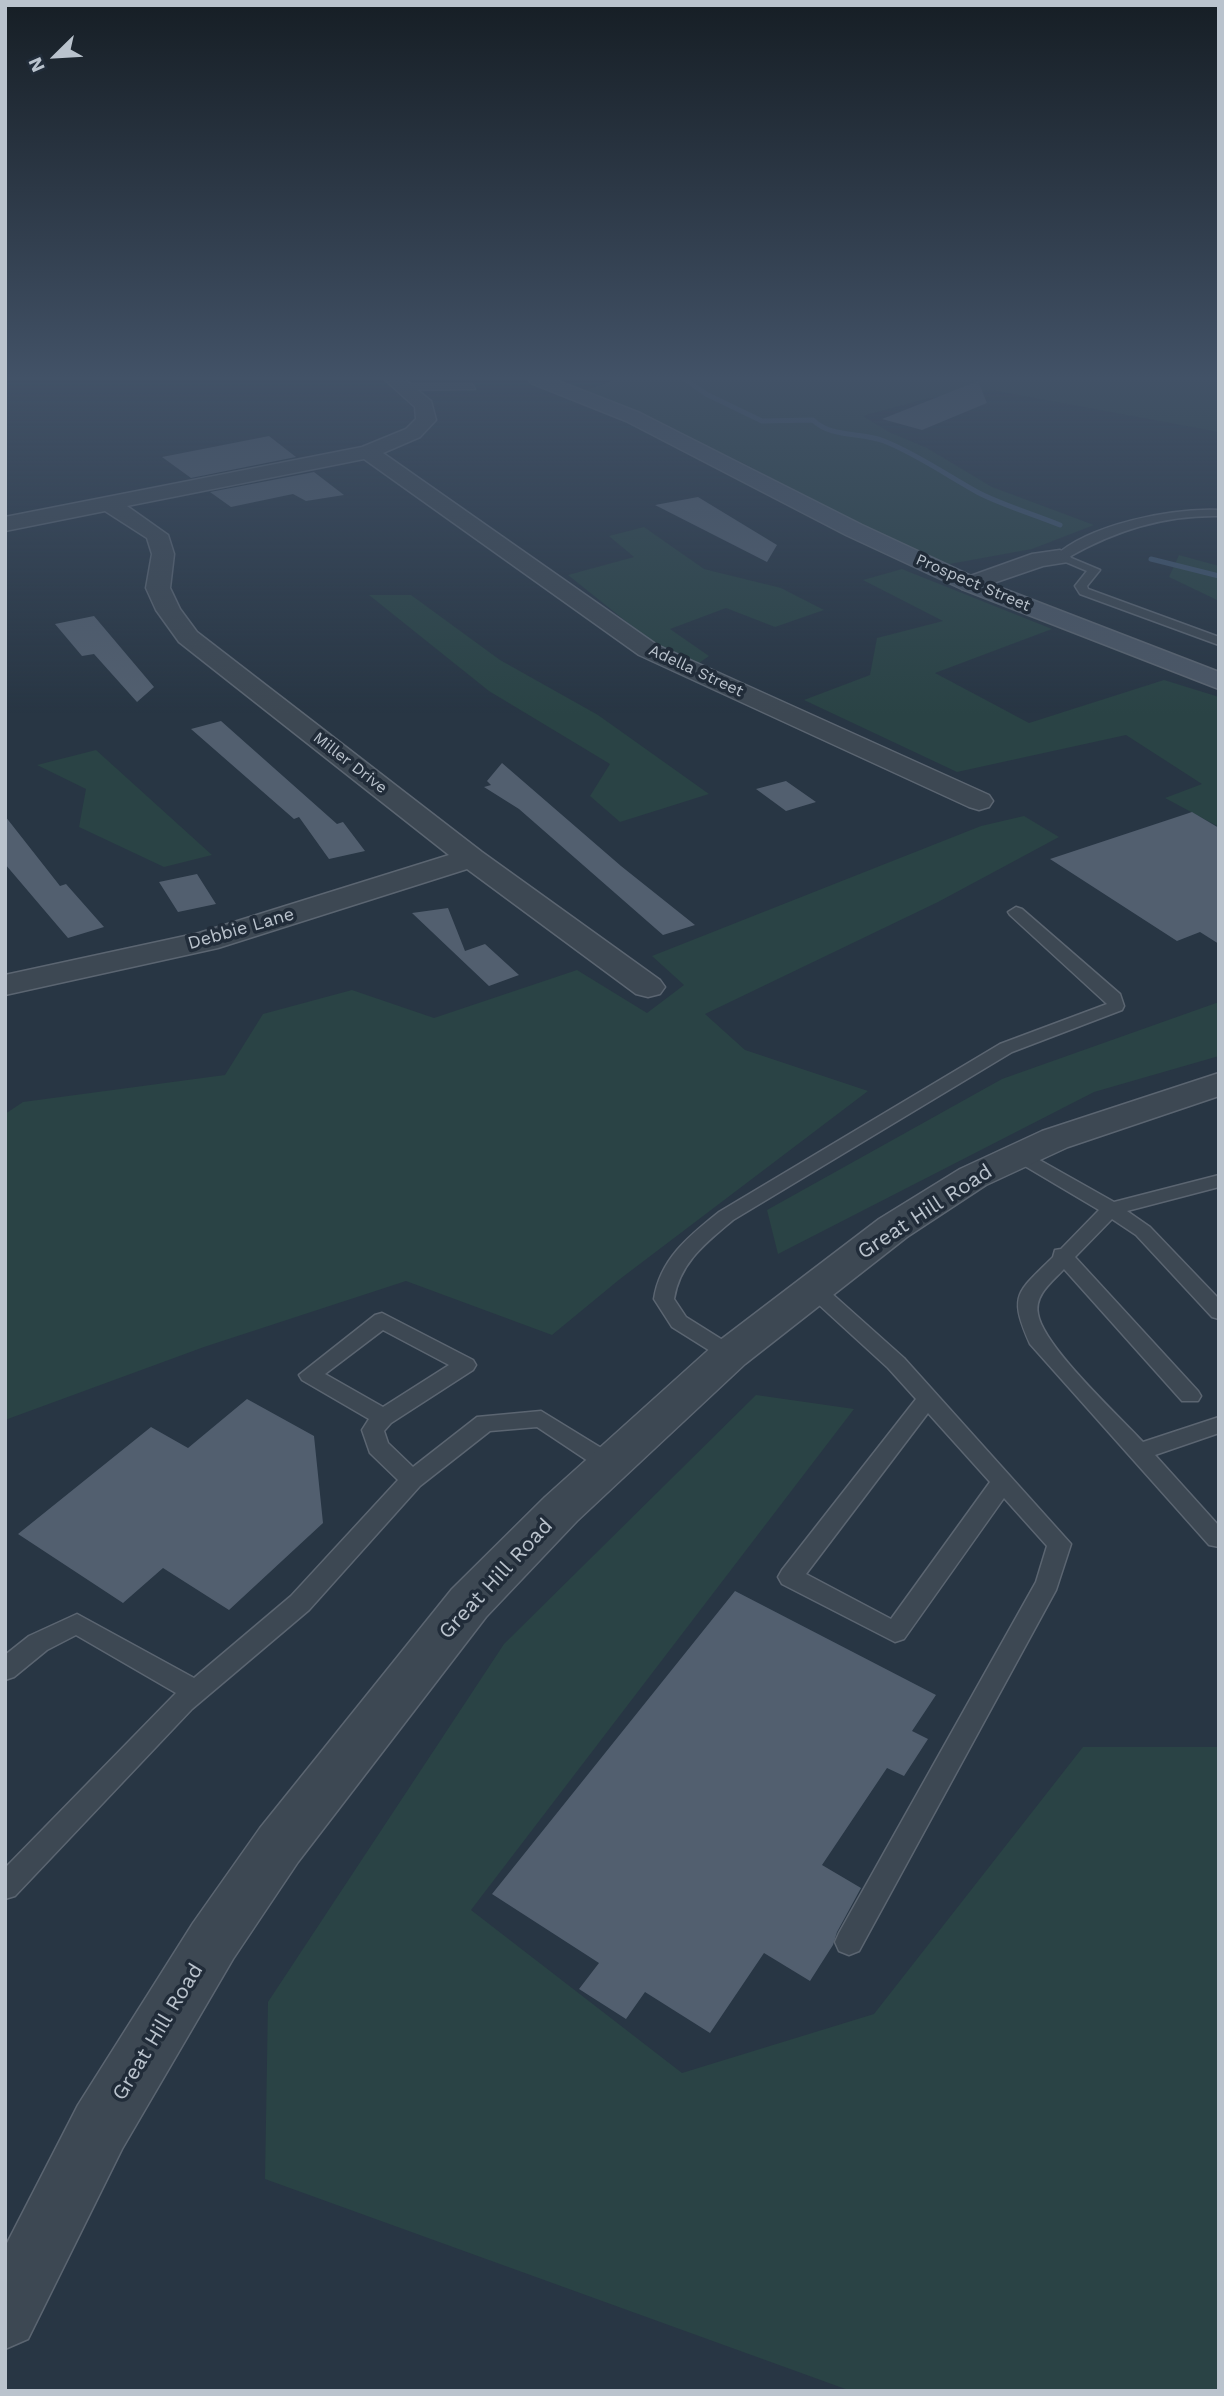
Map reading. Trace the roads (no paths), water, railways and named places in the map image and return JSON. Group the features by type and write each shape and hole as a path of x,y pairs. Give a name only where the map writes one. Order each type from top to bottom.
{"main road":[{"name":"Prospect Street","path":"779,491 854,530 970,584 1219,681"}],"street":[{"path":"5,524 175,491"},
{"name":"Adella Street","path":"423,491 648,650 979,801"},
{"name":"Miller Drive","path":"109,504 157,535 163,554 158,588 169,610 188,637 471,858 648,987"},
{"path":"970,584 1040,559 1060,557"},
{"name":"Debbie Lane","path":"8,979 207,942 471,858"},
{"name":"Great Hill Road","path":"5,2316 100,2127 213,1941 279,1845 469,1603 608,1463 730,1354 893,1228 973,1177 1020,1155 1092,1125 1219,1084"}],"lane":[{"path":"1060,557 1078,546 1160,516 1186,512 1219,513"},
{"path":"1060,557 1094,570 1081,586 1084,591 1219,641"},
{"path":"730,1354 679,1322 664,1299 672,1268 695,1240 726,1216 1006,1048 1116,1006 1114,998 1016,912"},
{"path":"1020,1155 1143,1231 1219,1312"},
{"path":"1217,1539 1041,1344 1027,1313 1031,1291 1062,1255 1111,1209 1219,1181"},
{"path":"1062,1255 1190,1396"},
{"path":"813,1288 896,1363 1059,1544 1048,1583 849,1942"},
{"path":"383,1417 310,1375 382,1320 465,1365 383,1417 373,1430 378,1447 412,1480"},
{"path":"928,1398 790,1577 895,1632 1003,1482"},
{"path":"5,1887 195,1692 300,1603 412,1480 485,1423 541,1419 608,1463"},
{"path":"1139,1452 1219,1425"},
{"path":"5,1670 38,1643 77,1624 195,1692"}],"waterway":[{"path":"975,491 1060,525"},
{"path":"1151,559 1219,576"}]}
